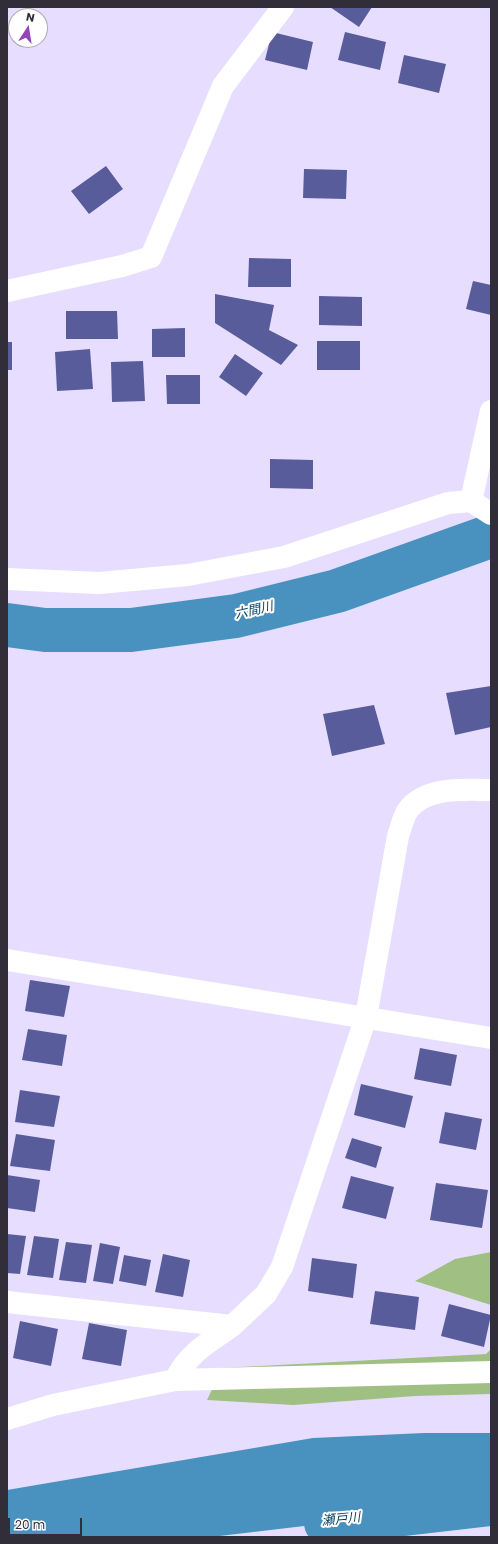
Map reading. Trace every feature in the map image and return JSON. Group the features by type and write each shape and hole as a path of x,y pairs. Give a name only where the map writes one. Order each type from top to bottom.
{"street":[{"path":"7,291 122,266 151,257 223,86 283,7"},
{"path":"471,501 491,411"},
{"path":"7,579 99,583 188,575 284,557 448,503 471,501 491,514"},
{"path":"175,1380 182,1366 199,1349 232,1326 266,1294 282,1267 366,1017 398,836 407,812 418,800 437,792 491,790"},
{"path":"7,960 491,1038"},
{"path":"7,1302 232,1326"},
{"path":"7,1419 53,1405 175,1380 491,1372"}],"green space":[{"path":"491,1252 491,1305 415,1281 455,1259"},
{"path":"491,1349 491,1394 415,1396 293,1405 207,1400 222,1368 486,1354"}],"water":[{"path":"424,1433 491,1433 491,1504 211,1537 7,1537 7,1490 313,1438"}],"building":[{"path":"330,7 372,7 359,27"},
{"path":"272,32 313,42 307,70 265,60"},
{"path":"345,32 386,42 380,70 338,60"},
{"path":"404,55 446,64 439,93 398,83"},
{"path":"106,166 123,189 89,214 71,191"},
{"path":"304,169 347,170 346,199 303,198"},
{"path":"249,258 291,259 291,287 248,287"},
{"path":"473,281 491,285 491,315 466,309"},
{"path":"215,294 274,305 269,330 298,345 281,365 215,323"},
{"path":"319,296 362,297 362,326 319,325"},
{"path":"66,311 117,311 118,339 66,339"},
{"path":"185,328 185,357 152,357 152,329"},
{"path":"317,341 360,341 360,370 317,370"},
{"path":"7,342 12,342 12,370 7,370"},
{"path":"90,349 93,389 57,391 55,352"},
{"path":"235,354 263,373 246,396 219,377"},
{"path":"143,361 145,401 112,402 111,362"},
{"path":"166,375 200,375 200,404 167,404"},
{"path":"270,459 313,460 313,489 270,488"},
{"path":"491,686 491,727 455,735 446,693"},
{"path":"374,705 385,744 332,756 323,714"},
{"path":"30,980 70,986 64,1017 25,1011"},
{"path":"28,1029 67,1035 62,1066 22,1060"},
{"path":"420,1048 457,1055 451,1086 414,1079"},
{"path":"361,1084 413,1096 405,1128 354,1115"},
{"path":"20,1090 60,1096 54,1127 15,1122"},
{"path":"445,1112 482,1119 476,1150 439,1143"},
{"path":"16,1134 55,1140 50,1171 10,1166"},
{"path":"352,1138 382,1147 376,1168 345,1158"},
{"path":"7,1175 40,1180 35,1212 7,1208"},
{"path":"351,1176 394,1187 386,1219 342,1208"},
{"path":"436,1183 488,1190 482,1228 430,1220"},
{"path":"7,1234 26,1236 20,1274 7,1273"},
{"path":"34,1236 59,1239 53,1278 27,1275"},
{"path":"66,1242 92,1245 86,1283 59,1280"},
{"path":"100,1243 120,1247 113,1284 93,1281"},
{"path":"163,1254 190,1260 183,1297 155,1292"},
{"path":"124,1255 151,1260 146,1286 119,1281"},
{"path":"312,1258 357,1264 353,1298 308,1291"},
{"path":"375,1291 419,1297 415,1330 370,1324"},
{"path":"449,1304 491,1315 484,1347 441,1336"},
{"path":"20,1321 58,1329 51,1366 13,1358"},
{"path":"89,1323 127,1330 121,1366 82,1359"}],"waterway":[{"name":"六間川","path":"7,625 45,630 131,630 236,616 337,591 491,536"},
{"name":"瀬戸川","path":"326,1523 491,1504"}]}
